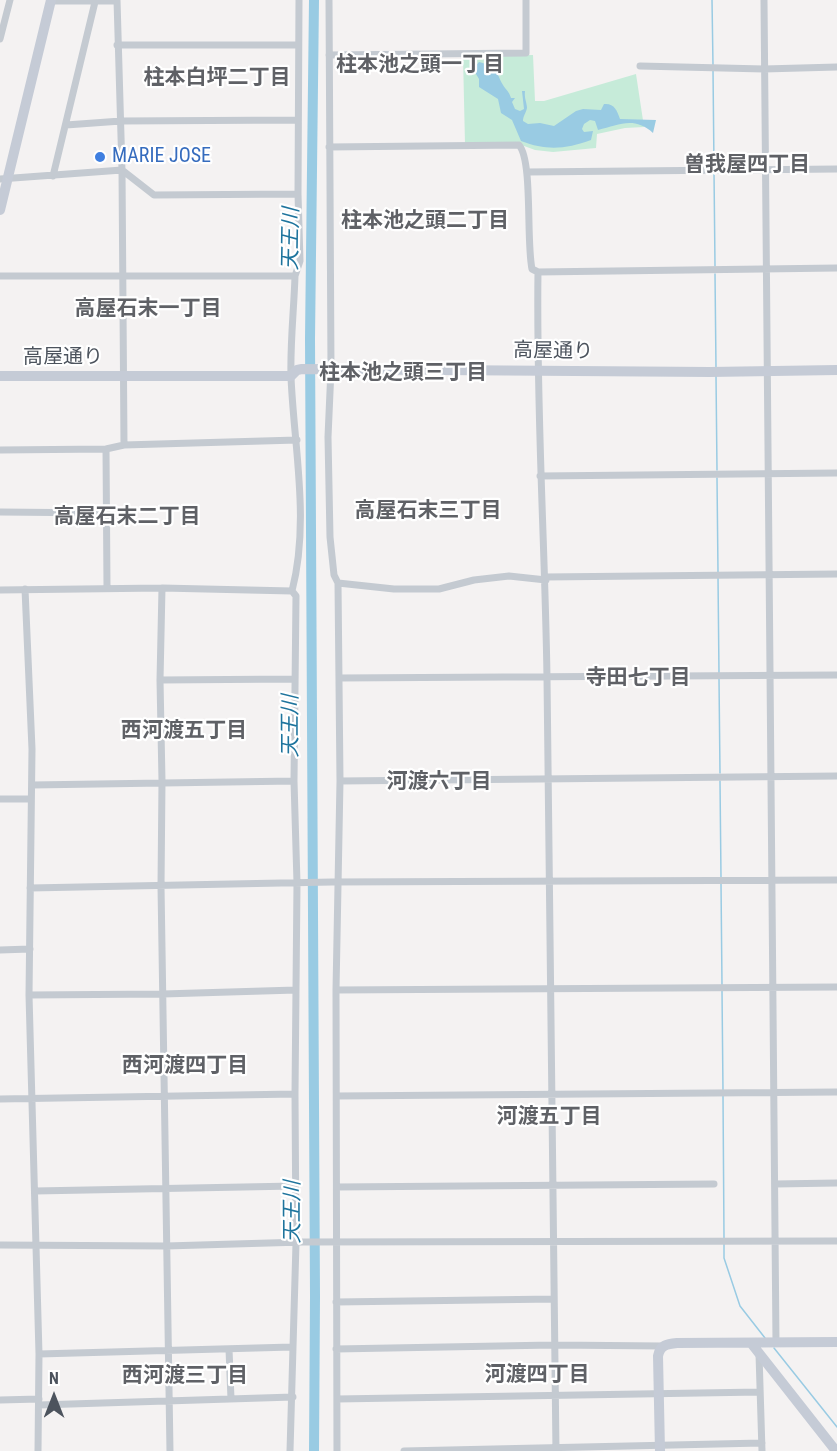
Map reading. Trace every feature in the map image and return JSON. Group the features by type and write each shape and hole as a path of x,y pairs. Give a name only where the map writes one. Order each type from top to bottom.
{"street":[{"path":"0,39 2,22 10,0"},
{"path":"290,1451 293,1397 292,1347 299,1243 295,1186 299,883 294,781 296,596 292,591 300,551 297,440 291,376 295,276 300,261 299,0"},
{"path":"329,0 327,369 330,537 334,575 338,583 340,781 335,882 337,1096 334,1243 337,1451"},
{"path":"328,55 526,53 526,0"},
{"path":"764,0 775,1342"},
{"path":"0,210 3,179 35,72 51,1 117,1 122,170 124,445"},
{"path":"53,176 95,2"},
{"path":"117,45 298,45"},
{"path":"640,66 764,69 837,67"},
{"path":"66,125 121,122 298,120"},
{"path":"329,147 518,143 523,149 528,172 529,254 532,269 538,272 837,268"},
{"path":"528,172 837,169"},
{"path":"3,179 122,170 153,195 298,194"},
{"path":"538,272 540,476 547,678 556,1450"},
{"path":"0,276 295,276"},
{"name":"高屋通り","path":"0,376 291,376 297,370 302,369 715,372 837,370"},
{"path":"0,450 106,449 124,445 297,440"},
{"path":"106,449 107,587"},
{"path":"540,476 837,473"},
{"path":"0,512 107,513"},
{"path":"338,583 394,589 439,589 474,580 509,576 545,578 837,574"},
{"path":"0,590 107,587 292,591"},
{"path":"162,588 161,886 170,1451"},
{"path":"25,589 32,785 29,995 37,1246 38,1451"},
{"path":"339,678 837,675"},
{"path":"160,680 295,678"},
{"path":"340,781 837,776"},
{"path":"32,785 294,781"},
{"path":"0,799 30,799"},
{"path":"30,888 335,882 837,880"},
{"path":"0,950 30,949"},
{"path":"336,990 837,987"},
{"path":"29,995 296,990"},
{"path":"337,1096 837,1092"},
{"path":"0,1099 295,1094"},
{"path":"775,1184 837,1183"},
{"path":"336,1187 714,1184"},
{"path":"35,1191 295,1186"},
{"path":"0,1245 837,1241"},
{"path":"336,1302 554,1299"},
{"path":"336,1349 553,1345 663,1346 677,1343 756,1346 775,1342 837,1342"},
{"path":"660,1448 658,1356 659,1349 663,1346"},
{"path":"404,1451 762,1447 756,1346"},
{"path":"756,1346 836,1451"},
{"path":"39,1354 292,1347"},
{"path":"229,1349 231,1399"},
{"path":"337,1399 760,1392"},
{"path":"0,1400 170,1401 293,1397"}],"green space":[{"path":"533,55 535,101 544,101 636,74 644,127 625,128 597,134 596,148 553,152 535,150 516,143 465,144 463,56"}],"water":[{"path":"479,62 496,70 511,98 515,98 512,102 515,109 520,111 524,109 522,91 525,91 527,108 523,121 528,124 540,123 554,126 576,111 601,110 604,104 607,104 615,108 620,119 656,120 653,133 633,123 598,130 595,121 590,120 584,124 582,129 584,132 593,131 591,140 582,143 565,147 548,147 521,141 512,120 501,113 498,99 479,87 479,79 473,69"}],"waterway":[{"name":"天王川","path":"314,0 310,339 314,1451"},
{"path":"712,0 713,65"},
{"path":"713,70 714,167"},
{"path":"714,172 715,266"},
{"path":"715,274 716,368"},
{"path":"716,376 717,470"},
{"path":"717,478 718,572"},
{"path":"718,577 719,674"},
{"path":"719,679 720,773"},
{"path":"720,781 721,878"},
{"path":"721,883 722,986"},
{"path":"722,991 723,1091"},
{"path":"723,1096 724,1238"},
{"path":"724,1243 724,1258 740,1306 765,1338"},
{"path":"774,1348 837,1427"}],"place":[{"name":"MARIE JOSE","path":"100,157"}],"district":[{"name":"柱本池之頭一丁目","path":"420,66"},
{"name":"柱本白坪二丁目","path":"217,79"},
{"name":"曽我屋四丁目","path":"747,166"},
{"name":"柱本池之頭二丁目","path":"425,222"},
{"name":"高屋石末一丁目","path":"148,310"},
{"name":"柱本池之頭三丁目","path":"403,374"},
{"name":"高屋石末三丁目","path":"428,512"},
{"name":"高屋石末二丁目","path":"127,518"},
{"name":"寺田七丁目","path":"638,679"},
{"name":"西河渡五丁目","path":"184,732"},
{"name":"河渡六丁目","path":"439,783"},
{"name":"西河渡四丁目","path":"185,1067"},
{"name":"河渡五丁目","path":"549,1118"},
{"name":"河渡四丁目","path":"537,1376"},
{"name":"西河渡三丁目","path":"185,1377"}]}
